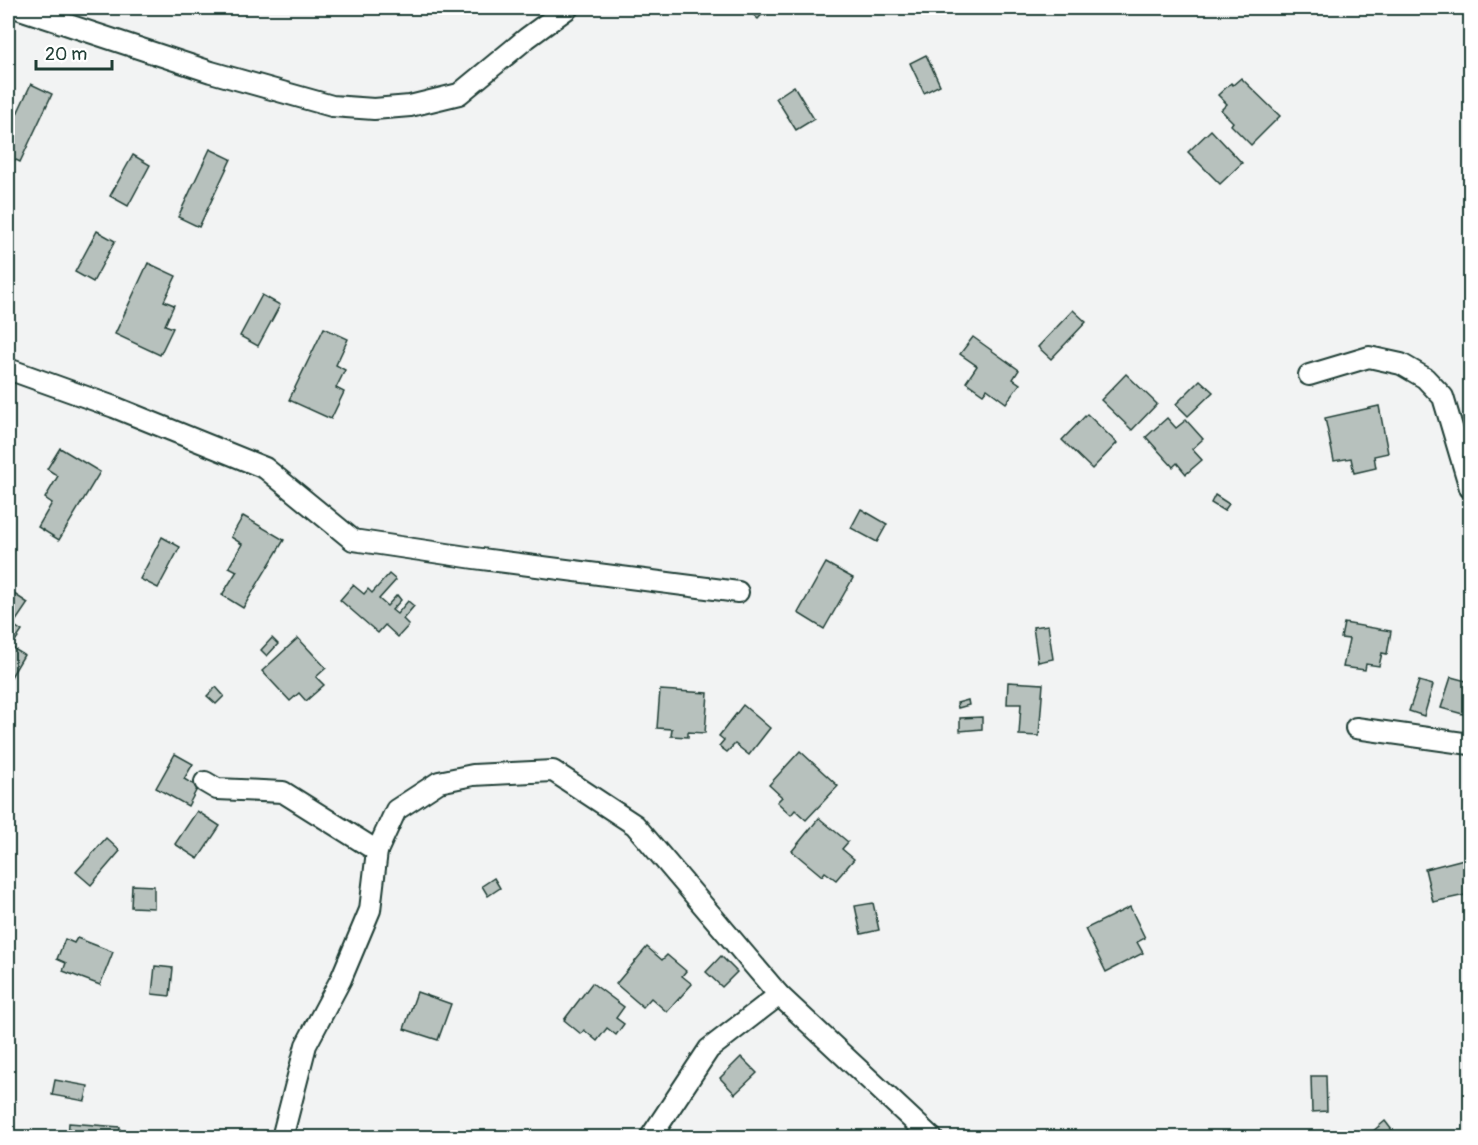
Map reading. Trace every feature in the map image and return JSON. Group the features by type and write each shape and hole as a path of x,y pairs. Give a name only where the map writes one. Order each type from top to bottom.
{"street":[{"path":"17,8 211,72 332,106 374,109 410,106 459,94 526,38 568,8"},
{"path":"1309,375 1369,357 1401,364 1425,378 1443,397 1470,488"},
{"path":"8,369 114,407 265,468 353,540 738,592"},
{"path":"1356,728 1470,744"},
{"path":"282,1137 306,1045 340,979 370,910 377,851 396,810 439,782 474,775 554,771 635,825 779,995 932,1137"},
{"path":"205,782 217,789 283,792 377,851"},
{"path":"650,1137 710,1049 779,995"}],"building":[{"path":"746,8 768,8 758,19"},
{"path":"926,55 940,85 924,93 910,63"},
{"path":"1241,78 1280,116 1251,145 1231,125 1233,122 1221,110 1227,104 1218,95 1231,83 1233,85"},
{"path":"31,84 52,94 20,162 8,156 8,133"},
{"path":"794,86 814,119 796,130 776,98"},
{"path":"1211,130 1242,163 1220,184 1188,152"},
{"path":"210,149 231,159 199,227 178,217"},
{"path":"133,155 150,165 128,206 110,196"},
{"path":"97,231 115,241 93,282 75,272"},
{"path":"148,263 176,276 164,301 174,305 165,325 173,328 160,355 115,334"},
{"path":"262,295 280,305 258,346 240,336"},
{"path":"1073,310 1086,322 1051,359 1038,347"},
{"path":"324,328 348,339 336,365 345,370 336,388 344,392 331,419 289,400"},
{"path":"973,337 1019,370 1013,379 1020,384 1006,403 987,389 983,394 966,382 977,366 960,354"},
{"path":"1126,374 1157,404 1132,430 1101,400"},
{"path":"1200,380 1213,392 1188,416 1176,404"},
{"path":"1379,406 1388,453 1374,456 1376,468 1354,473 1351,458 1334,461 1325,418"},
{"path":"1087,414 1117,443 1092,469 1062,440"},
{"path":"1167,418 1176,428 1186,420 1203,439 1192,449 1202,460 1186,474 1177,463 1173,467 1146,437"},
{"path":"60,448 100,472 59,540 38,527 52,503 45,498 58,476 47,469"},
{"path":"1215,495 1229,504 1224,511 1211,503"},
{"path":"861,509 887,524 877,542 851,528"},
{"path":"243,516 284,540 243,608 222,595 237,571 229,567 242,544 231,537"},
{"path":"162,537 180,547 158,588 140,579"},
{"path":"826,563 853,578 824,629 798,613"},
{"path":"389,574 396,580 379,599 387,606 397,595 401,600 392,610 397,614 408,601 414,606 403,619 409,625 398,637 385,625 378,633 340,600 353,585 364,594 368,589 372,593"},
{"path":"8,590 28,603 13,625 22,631 11,647 24,655 8,682"},
{"path":"1344,623 1391,631 1387,654 1382,653 1379,666 1366,664 1365,670 1343,667 1349,639 1341,638"},
{"path":"1048,625 1053,659 1038,662 1033,627"},
{"path":"272,638 278,644 267,656 261,650"},
{"path":"298,638 326,668 316,677 324,685 306,701 299,693 290,701 262,671"},
{"path":"1451,677 1470,682 1470,716 1441,708"},
{"path":"1419,681 1433,685 1424,716 1409,711"},
{"path":"1008,682 1043,684 1039,736 1019,735 1021,704 1007,704"},
{"path":"216,687 224,696 216,704 207,696"},
{"path":"660,690 708,693 705,733 688,732 688,737 671,736 672,729 657,728"},
{"path":"968,700 969,705 958,708 957,703"},
{"path":"743,705 770,728 749,755 735,744 727,752 719,746 724,740 719,736"},
{"path":"982,717 982,729 960,731 960,718"},
{"path":"800,751 838,786 806,820 795,810 791,815 777,802 782,797 769,785"},
{"path":"175,754 193,764 184,779 198,787 188,806 156,788"},
{"path":"197,811 220,826 198,859 175,844"},
{"path":"819,818 848,842 842,849 854,859 836,880 825,872 822,876 792,851"},
{"path":"106,838 120,851 91,885 76,872"},
{"path":"1464,859 1470,894 1433,902 1425,869"},
{"path":"494,878 500,888 488,896 482,886"},
{"path":"132,885 154,886 154,908 131,907"},
{"path":"873,903 879,930 861,934 855,906"},
{"path":"1130,907 1145,938 1137,942 1143,953 1106,972 1085,929"},
{"path":"77,938 113,952 100,985 63,971 66,963 57,959 65,939 74,943"},
{"path":"647,947 662,960 667,955 686,971 682,976 692,984 667,1012 651,998 643,1007 616,984"},
{"path":"721,956 737,972 722,987 706,972"},
{"path":"155,966 173,968 170,996 152,994"},
{"path":"592,983 624,1007 616,1018 624,1024 616,1035 607,1028 597,1041 584,1030 581,1034 564,1020"},
{"path":"417,992 451,1004 438,1040 404,1029"},
{"path":"741,1057 757,1073 735,1094 720,1078"},
{"path":"1311,1076 1326,1076 1327,1111 1312,1112"},
{"path":"55,1080 88,1086 85,1101 52,1095"},
{"path":"1385,1121 1398,1138 1365,1138"},
{"path":"69,1123 120,1127 119,1138 68,1138"},
{"path":"362,1131 384,1131 385,1138 362,1138"}]}
